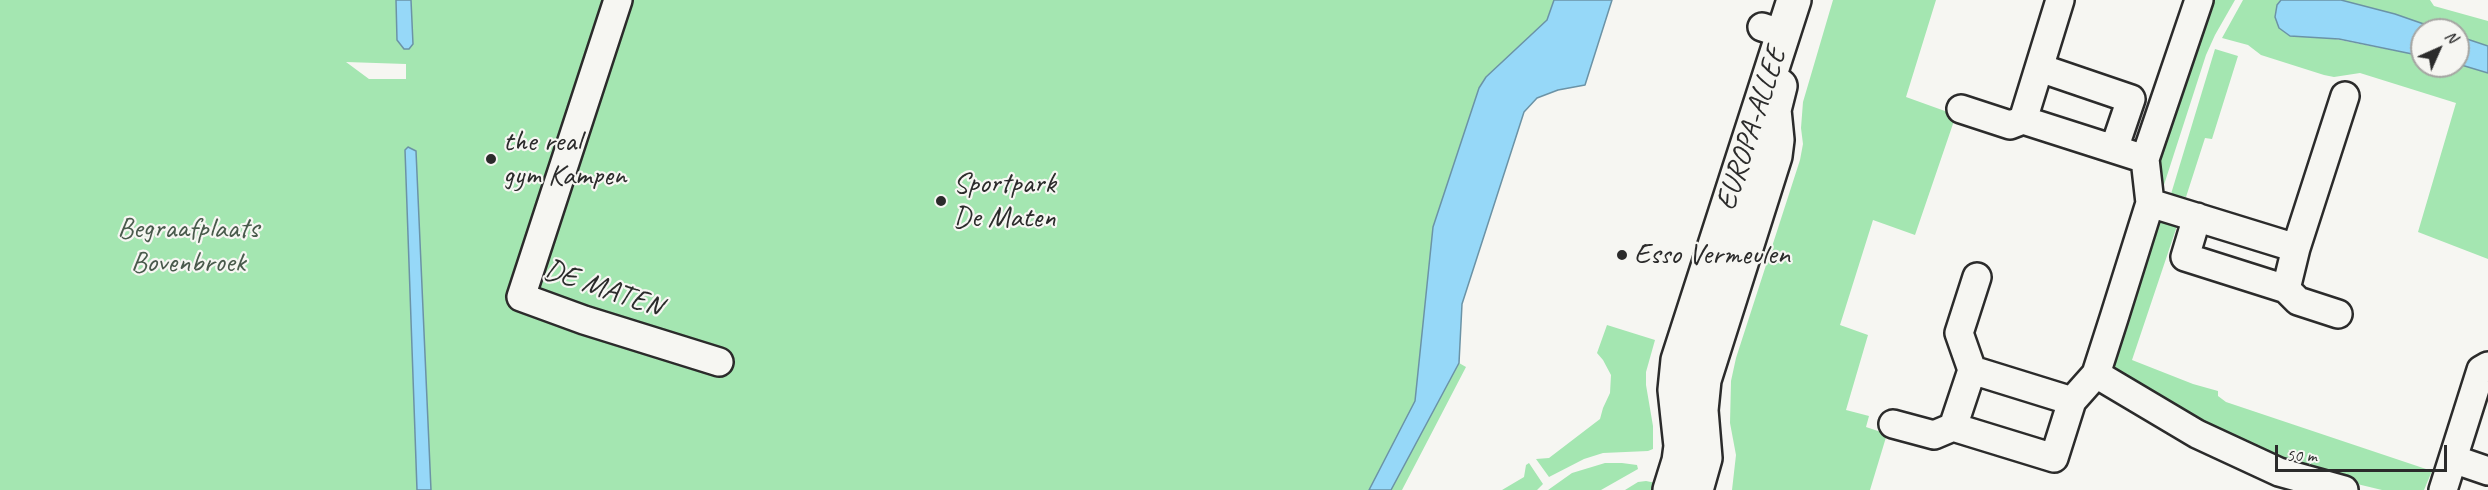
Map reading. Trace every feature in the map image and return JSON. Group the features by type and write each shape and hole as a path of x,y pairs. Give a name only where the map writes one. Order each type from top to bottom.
{"main road":[{"name":"EUROPA-ALLEE","path":"1696,490 1705,458 1701,410 1702,389 1692,328 1734,149 1772,31 1794,0"},
{"name":"EUROPA-ALLEE","path":"1670,490 1681,446 1675,390 1676,367 1776,150 1775,101 1807,0"}],"street":[{"name":"DE MATEN","path":"618,0 521,297 584,320 719,362"},
{"path":"2023,120 2060,0"},
{"path":"1893,424 1934,435 1953,426 2054,458 2072,401 2096,374 2150,202 2145,159 2199,0"},
{"path":"2040,68 2131,99 2114,149"},
{"path":"2286,289 2295,248 2345,96"},
{"path":"1960,109 2010,125 2023,120 2145,159"},
{"path":"1734,149 1753,157 1756,163 1754,202"},
{"path":"2150,202 2295,248"},
{"path":"2197,217 2185,257 2286,289 2298,301 2338,314"},
{"path":"1953,426 1972,369 1959,333 1977,277"},
{"path":"2443,490 2481,370 2488,366"},
{"path":"1972,369 2072,401"},
{"path":"2096,374 2198,434 2278,472 2344,490"},
{"path":"2453,459 2488,471"}],"green space":[{"name":"Sportpark De Maten","path":"0,0 396,0 397,40 403,0 1575,0 1499,100 1426,405 1380,490 425,490 405,150 417,490 0,490","holes":["346,62 406,64 406,79 369,79"]},
{"path":"1833,0 1936,0 1906,97 1956,115 1915,235 1873,220 1840,325 1868,335 1846,410 1869,416 1866,427 1887,434 1870,490 1732,490 1736,455 1730,423 1731,381 1736,358 1800,160 1803,144 1801,128 1803,102"},
{"path":"2207,0 2235,0 2206,55 2162,191 2154,167"},
{"path":"2243,0 2281,0 2277,5 2275,17 2279,28 2410,54 2410,78 2470,78 2470,68 2488,73 2488,259 2418,232 2456,103 2360,73 2334,77 2324,75 2261,55 2248,45 2222,38"},
{"path":"2341,0 2430,0 2434,6 2488,21 2488,46 2470,40 2470,18 2410,19"},
{"path":"2215,49 2238,56 2212,139 2205,138 2186,197 2171,194"},
{"path":"2159,217 2178,223 2132,360 2193,384 2218,391 2218,396 2226,402 2432,471 2424,490 2382,490 2353,483 2305,467 2233,436 2212,434 2115,372 2110,364"},
{"path":"1607,325 1655,340 1646,372 1653,426 1653,449 1603,453 1584,459 1549,477 1536,459 1549,458 1600,419 1610,393 1611,375 1597,353"},
{"path":"1459,363 1466,367 1402,490 1391,490"},
{"path":"1529,463 1543,484 1537,490 1502,490 1524,477 1526,465"},
{"path":"1605,463 1637,465 1638,469 1601,490 1548,490 1572,473"},
{"path":"1638,482 1661,484 1662,490 1625,490"}],"water":[{"path":"396,0 411,0 413,44 409,49 404,49 397,40"},
{"path":"1554,0 1612,0 1585,85 1558,90 1537,98 1524,112 1462,304 1459,363 1391,490 1369,490 1415,401 1433,227 1479,88 1486,77 1547,20"},
{"path":"2281,0 2341,0 2410,19 2410,54 2339,39 2290,36 2279,28 2275,17 2277,5"},
{"path":"2470,40 2488,46 2488,73 2470,68"},
{"path":"408,147 416,151 431,490 417,490 405,150"}],"place":[{"name":"the real gym Kampen","path":"491,159"},
{"name":"Sportpark De Maten","path":"941,201"},
{"name":"Esso Vermeulen","path":"1622,255"}],"park label":[{"name":"Begraafplaats Bovenbroek","path":"188,246"}]}
